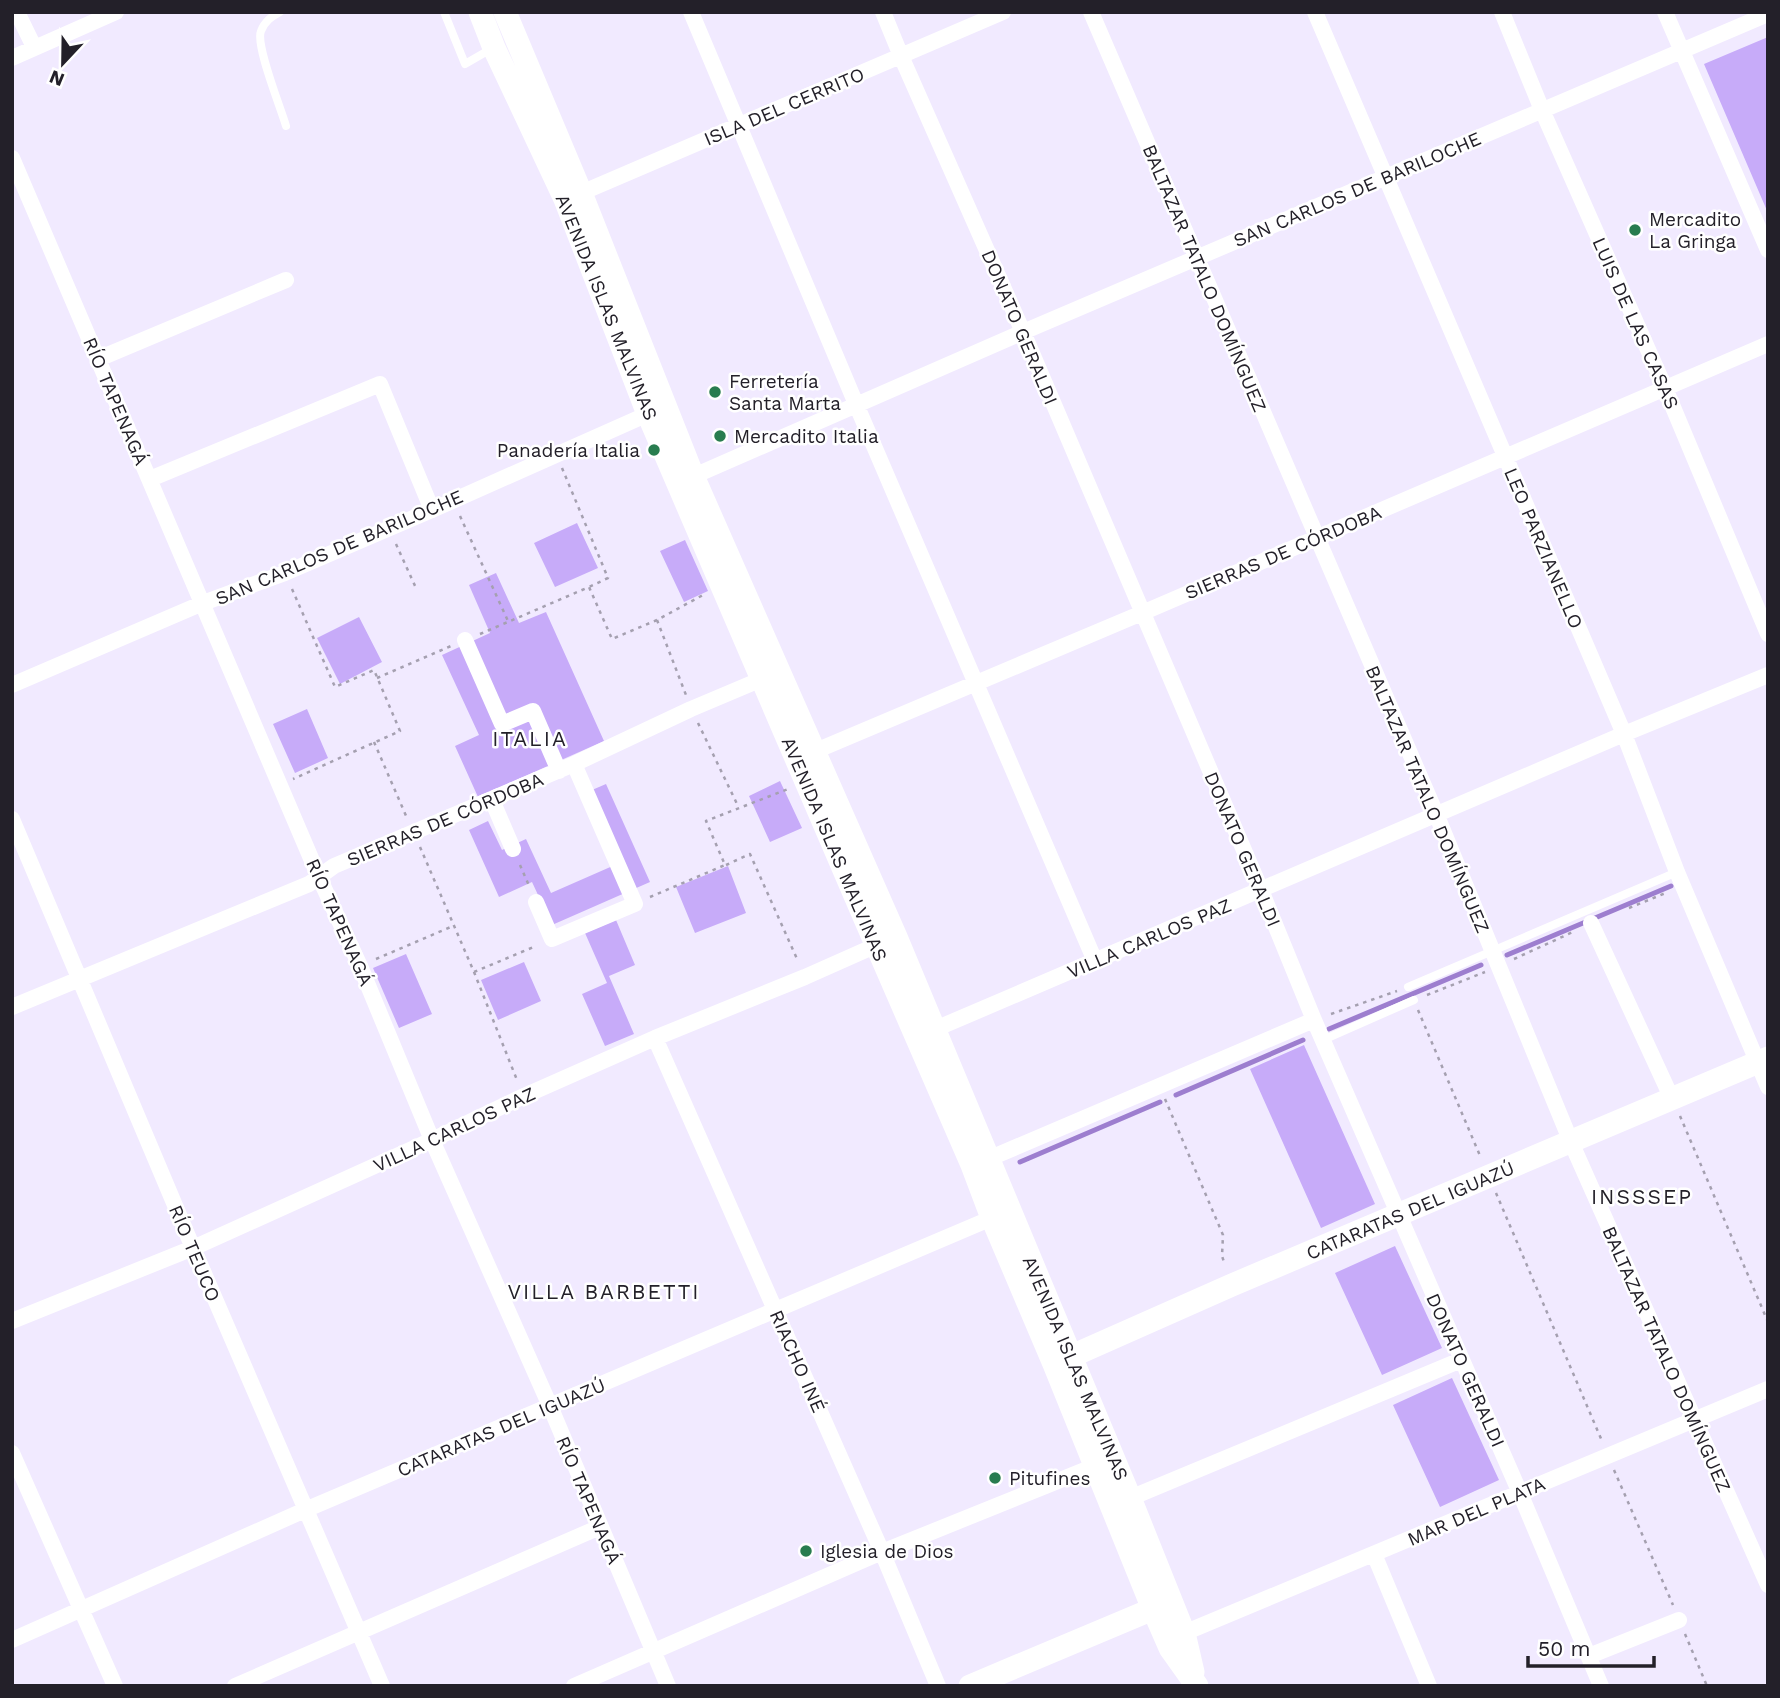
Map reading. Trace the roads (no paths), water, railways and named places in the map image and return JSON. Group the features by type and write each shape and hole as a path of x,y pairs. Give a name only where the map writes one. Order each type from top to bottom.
{"main road":[{"name":"AVENIDA ISLAS MALVINAS","path":"480,12 494,48 573,196"},
{"name":"AVENIDA ISLAS MALVINAS","path":"505,12 656,410 981,1162 1162,1604 1170,1648 1196,1684"},
{"name":"AVENIDA ISLAS MALVINAS","path":"686,480 721,585 762,679 806,756 807,781 886,941"},
{"name":"CATARATAS DEL IGUAZÚ","path":"1062,1360 1232,1285 1763,1061"},
{"name":"AVENIDA ISLAS MALVINAS","path":"981,1162 992,1218 1062,1360 1095,1466 1120,1502"},
{"name":"AVENIDA ISLAS MALVINAS","path":"1162,1604 1184,1633 1196,1684"},
{"path":"970,1686 1162,1604"}],"street":[{"path":"17,12 34,47"},
{"path":"12,58 116,12"},
{"path":"691,12 1095,961"},
{"name":"DONATO GERALDI","path":"884,12 1601,1686"},
{"name":"ISLA DEL CERRITO","path":"573,196 1003,12"},
{"name":"BALTAZAR TATALO DOMÍNGUEZ","path":"1091,12 1437,816 1572,1142 1767,1582"},
{"name":"LEO PARZIANELLO","path":"1315,12 1624,734 1680,879 1763,1061 1768,1087"},
{"name":"LUIS DE LAS CASAS","path":"1502,12 1768,634"},
{"path":"1665,12 1768,250"},
{"name":"SAN CARLOS DE BARILOCHE","path":"686,480 1196,257 1768,14"},
{"name":"RÍO TAPENAGÁ","path":"12,158 668,1686"},
{"path":"98,359 286,280"},
{"name":"SIERRAS DE CÓRDOBA","path":"806,756 1768,344"},
{"path":"150,480 380,384 432,510"},
{"name":"SAN CARLOS DE BARILOCHE","path":"12,685 203,603 285,573 656,410"},
{"path":"465,640 502,724 533,711 559,771"},
{"name":"VILLA CARLOS PAZ","path":"925,1034 1624,734 1768,675"},
{"name":"SIERRAS DE CÓRDOBA","path":"12,1007 309,884 334,866 559,771 762,679"},
{"path":"536,902 552,939 635,904 574,764"},
{"path":"492,800 513,849"},
{"name":"RÍO TEUCO","path":"12,820 382,1686"},
{"path":"1591,923 1672,1100"},
{"name":"VILLA CARLOS PAZ","path":"12,1321 193,1248 524,1096 886,941"},
{"path":"981,1162 1314,1020"},
{"name":"RIACHO INÉ","path":"655,1038 938,1686"},
{"name":"CATARATAS DEL IGUAZÚ","path":"12,1640 305,1510 992,1218"},
{"path":"1120,1502 1461,1360"},
{"name":"MAR DEL PLATA","path":"1184,1633 1768,1389"},
{"path":"12,1453 115,1686"},
{"path":"574,1686 881,1552 1095,1466"},
{"path":"235,1686 600,1527"},
{"path":"1374,1554 1429,1686"},
{"path":"1589,1656 1679,1620"}],"lane":[{"path":"280,12 269,18 260,32 261,47 286,125"},
{"path":"444,12 465,64 494,48"},
{"path":"1408,987 1492,950 1680,879"},
{"path":"1323,1040 1414,1000"}],"waterway":[{"path":"1507,955 1671,886"},
{"path":"1329,1029 1481,965"},
{"path":"1176,1095 1303,1040"},
{"path":"1020,1162 1160,1102"}],"place":[{"name":"Mercadito La Gringa","path":"1635,230"},
{"name":"Ferretería Santa Marta","path":"715,392"},
{"name":"Mercadito Italia","path":"720,436"},
{"name":"Panadería Italia","path":"654,450"},
{"name":"Pitufines","path":"995,1478"},
{"name":"Iglesia de Dios","path":"806,1551"}],"district":[{"name":"ITALIA","path":"530,739"},
{"name":"INSSSEP","path":"1642,1197"},
{"name":"VILLA BARBETTI","path":"604,1292"}]}
